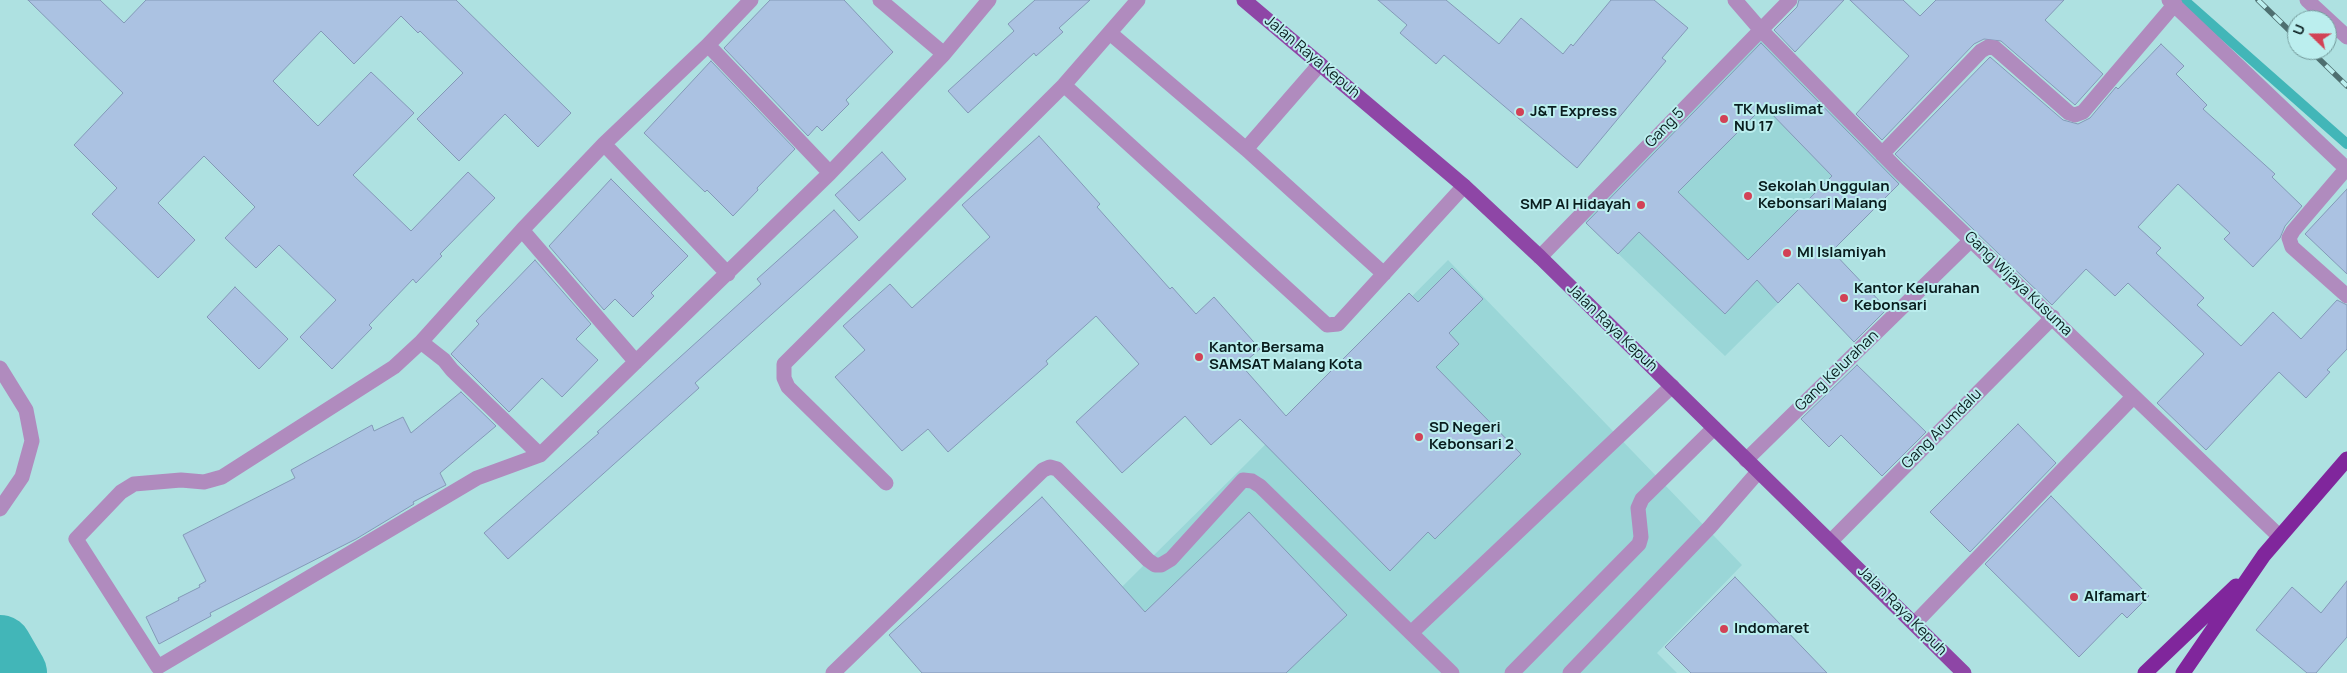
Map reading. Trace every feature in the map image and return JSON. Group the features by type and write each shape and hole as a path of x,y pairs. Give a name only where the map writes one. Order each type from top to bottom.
{"highway":[{"path":"2183,673 2279,536 2347,459"},
{"path":"2145,673 2254,570"}],"main road":[{"name":"Jalan Raya Kepuh","path":"1244,0 1464,186 1540,257 1964,673"}],"street":[{"path":"750,0 708,45 604,144 522,230 421,342 394,367 222,477 204,482 181,480 134,484 121,492 76,539 158,667 477,478 540,455 830,173 944,54 989,0"},
{"path":"880,0 944,54"},
{"path":"886,483 788,387 784,378 784,364 1064,85 1138,0"},
{"name":"Gang Wijaya Kusuma","path":"1735,0 1760,29 1882,154 2279,536"},
{"name":"Gang 5","path":"1540,257 1790,0"},
{"path":"2307,0 2347,37"},
{"path":"1882,154 1981,51 1988,48 1995,48 2069,113 2075,115 2083,112 2172,2 2347,169 2289,238 2292,247 2347,296"},
{"path":"1110,33 1246,149 1384,274"},
{"path":"708,45 830,173"},
{"path":"1246,149 1320,64"},
{"path":"1064,85 1327,325 1338,324 1464,186"},
{"path":"604,144 728,274"},
{"path":"522,230 636,362"},
{"name":"Gang Kelurahan","path":"1746,460 1971,240"},
{"name":"Gang Arumdalu","path":"1831,541 2053,317"},
{"path":"421,342 444,360 540,455"},
{"path":"0,368 26,410 32,441 22,477 1,508"},
{"path":"1411,633 1672,386"},
{"path":"1914,623 2133,396"},
{"path":"1512,673 1639,544 1641,537 1638,508 1642,499 1714,428"},
{"path":"834,673 1043,470 1050,467 1057,469 1148,560 1161,565 1171,559 1243,480 1252,481 1260,486 1452,673"},
{"path":"1570,673 1710,526 1758,472"}],"shaded area":[{"name":"Sekolah Unggulan Kebonsari Malang","path":"1760,39 1904,179 1725,356 1584,221"},
{"path":"1448,260 1742,565 1657,653 1677,673 1035,673 1246,464"}],"building":[{"path":"28,0 100,0 124,23 146,0 456,0 571,113 538,147 505,114 459,161 417,119 463,73 420,31 418,33 401,16 354,64 321,31 273,81 318,126 371,72 414,113 353,175 411,231 468,172 495,198 440,254 442,256 416,283 413,279 369,325 372,328 332,369 300,337 336,300 279,245 256,268 225,238 255,207 204,156 158,203 195,240 158,278 92,214 117,188 74,145 123,93"},
{"path":"770,0 844,0 893,52 846,100 849,104 822,131 817,126 808,136 724,48"},
{"path":"1035,0 1090,0 1059,28 1063,32 1036,56 1034,53 968,113 948,91 1014,31 1008,24"},
{"path":"1378,0 1446,0 1499,44 1521,18 1563,54 1571,44 1573,46 1611,0 1654,0 1688,28 1662,58 1666,61 1577,168 1444,55 1436,64 1400,33 1407,25"},
{"path":"1799,0 1844,0 1795,52 1774,30 1797,7"},
{"path":"1850,0 1903,0 1920,16 1936,0 2064,0 2045,20 2103,74 2075,105 2001,41 1984,39 1974,44 1882,140 1856,114 1909,56"},
{"name":"Sekolah Unggulan Kebonsari Malang","path":"1761,43 1899,184 1832,251 1887,309 1854,342 1798,283 1778,303 1757,280 1725,314 1639,232 1618,254 1586,223","holes":["1764,106 1832,176 1748,260 1678,192"]},
{"path":"2161,44 2184,66 2176,74 2207,105 2203,109 2275,174 2272,177 2302,206 2285,226 2280,238 2253,267 2224,239 2230,233 2178,184 2138,227 2161,248 2156,253 2204,298 2197,305 2241,346 2273,312 2301,339 2337,300 2347,305 2347,349 2327,370 2330,372 2306,398 2279,372 2206,450 2157,403 2204,354 2128,283 2115,296 2086,269 2052,305 1895,154 1990,57 2063,120 2078,124 2090,118 2116,87 2118,89"},
{"path":"711,61 795,149 733,216 707,190 705,192 644,133"},
{"path":"1039,136 1100,204 1097,207 1170,289 1172,287 1196,314 1214,297 1260,349 1241,365 1286,416 1409,293 1418,302 1452,268 1483,299 1449,333 1459,344 1436,367 1521,454 1435,539 1428,532 1390,571 1240,419 1211,445 1185,416 1122,473 1076,422 1139,364 1096,316 1046,361 1048,364 948,452 928,429 902,451 835,377 865,350 843,326 890,284 912,308 990,237 962,205"},
{"path":"882,152 906,179 859,221 835,195"},
{"path":"611,179 688,256 651,293 654,296 633,317 615,299 604,310 549,246"},
{"path":"2347,189 2347,274 2305,234"},
{"path":"834,210 858,237 695,383 699,388 508,559 484,533 599,433 597,432 761,284 757,279"},
{"path":"535,260 591,324 576,339 598,360 562,397 542,378 509,412 451,354 479,324 476,321"},
{"path":"235,287 288,339 259,369 207,317"},
{"path":"1857,365 1926,432 1882,476 1841,435 1829,447 1801,419"},
{"path":"461,392 496,426 440,473 446,485 413,502 414,504 356,539 210,613 211,616 159,644 146,617 179,600 178,598 200,587 199,585 206,581 183,535 295,478 291,470 372,425 374,431 403,417 411,433"},
{"path":"2018,424 2056,463 1970,552 1930,512"},
{"path":"2051,496 2149,596 2127,618 2122,613 2079,657 1985,564"},
{"path":"1042,497 1145,612 1249,512 1347,615 1286,673 922,673 889,635"},
{"path":"1735,577 1827,673 1691,673 1665,647"},
{"path":"2347,581 2347,637 2316,673 2307,673 2256,630 2292,587 2321,613"}],"waterway":[{"path":"2184,0 2347,144"},
{"path":"0,647 15,673"}],"railway":[{"path":"2258,0 2287,28"},
{"path":"2320,60 2347,86"}],"place":[{"name":"J&T Express","path":"1520,112"},
{"name":"TK Muslimat NU 17","path":"1724,119"},
{"name":"Sekolah Unggulan Kebonsari Malang","path":"1748,196"},
{"name":"SMP Al Hidayah","path":"1641,205"},
{"name":"MI Islamiyah","path":"1787,253"},
{"name":"Kantor Kelurahan Kebonsari","path":"1844,298"},
{"name":"Kantor Bersama SAMSAT Malang Kota","path":"1199,357"},
{"name":"SD Negeri Kebonsari 2","path":"1419,437"},
{"name":"Alfamart","path":"2074,597"},
{"name":"Indomaret","path":"1724,629"}]}
